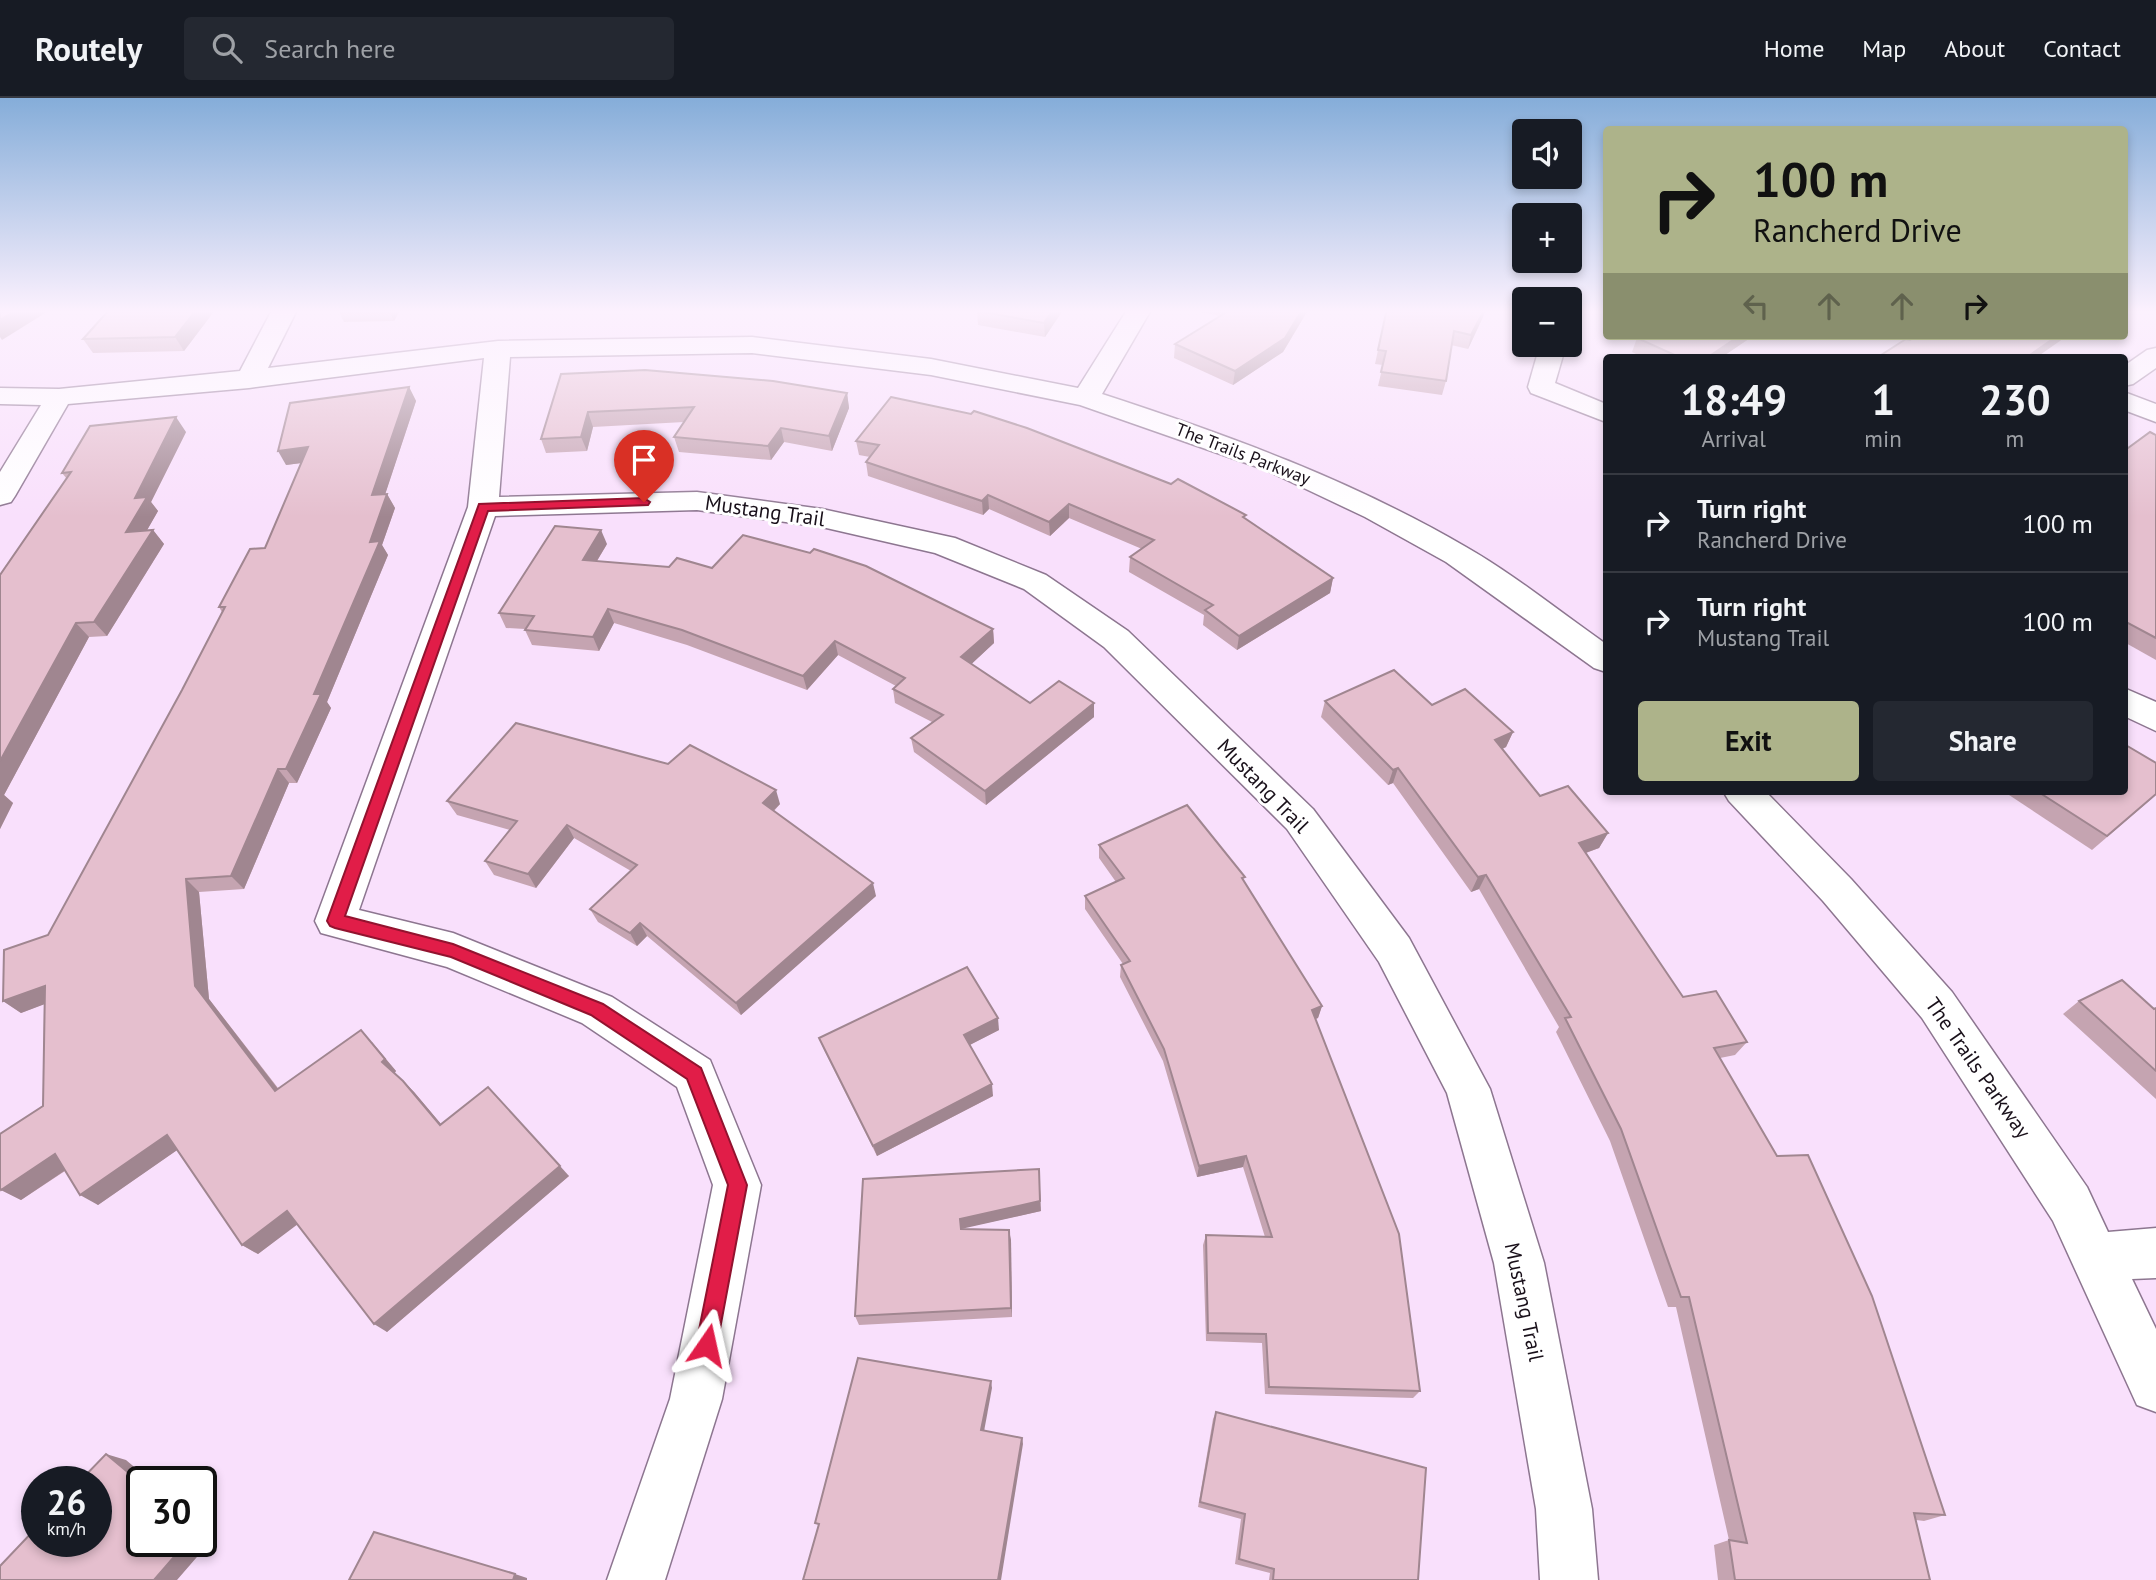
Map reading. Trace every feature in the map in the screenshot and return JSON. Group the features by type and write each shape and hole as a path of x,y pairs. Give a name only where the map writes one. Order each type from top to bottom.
{"street":[{"name":"The Trails Parkway","path":"0,396 59,397 256,379"},
{"path":"495,379 483,507 335,921 453,951 597,1010 694,1074 737,1185 696,1399 636,1580"},
{"name":"The Trails Parkway","path":"992,379 1086,398 1276,464 1376,510 1457,555 1603,658"},
{"path":"1086,398 1097,379"},
{"path":"1543,379 1541,387 1603,413"},
{"path":"0,496 59,397"},
{"path":"2128,402 2156,414"},
{"name":"Mustang Trail","path":"483,507 697,501 822,518 944,545 1035,582 1116,639 1290,809 1394,950 1468,1088 1519,1263 1564,1509 1569,1580"},
{"path":"2128,701 2156,718"},
{"name":"The Trails Parkway","path":"1746,795 1837,890 1937,1005 2070,1204 2156,1386"},
{"path":"2095,1257 2156,1253"}],"building":[{"path":"559,379 752,379 847,393 829,436 781,428 768,446 674,437 694,407 588,412 581,437 541,439"},
{"path":"409,387 372,495 387,494 370,542 380,541 314,694 321,694 286,769 278,769 231,876 186,879 195,986 275,1091 361,1030 385,1059 382,1062 403,1081 440,1125 488,1087 560,1166 374,1324 287,1211 242,1245 167,1135 80,1195 55,1154 1,1190 0,1134 43,1106 45,986 3,1001 4,950 48,935 182,690 225,607 219,607 250,549 265,548 308,447 278,451 290,403"},
{"path":"891,397 971,414 974,411 1027,428 1171,484 1178,479 1246,515 1243,517 1333,578 1239,636 1205,610 1213,605 1130,557 1154,540 1069,504 1049,522 988,495 982,501 866,462 879,445 856,441"},
{"path":"176,417 135,498 147,497 126,532 153,530 94,622 76,623 0,761 0,575 71,472 62,473 90,426"},
{"path":"2150,432 2156,435 2156,638 2128,623 2128,448"},
{"path":"555,526 601,530 583,560 669,567 677,558 712,568 743,535 810,553 814,549 866,566 993,629 961,657 1030,703 1059,681 1094,703 985,791 911,738 943,715 893,689 905,678 835,641 803,676 682,630 608,609 593,637 525,630 534,616 499,613"},
{"path":"1394,670 1432,705 1465,689 1513,732 1495,740 1540,796 1568,786 1608,833 1579,843 1683,997 1716,991 1747,1042 1714,1048 1777,1156 1808,1155 1872,1296 1945,1515 1914,1513 1930,1580 1735,1580 1729,1540 1747,1543 1689,1297 1681,1297 1621,1129 1565,1018 1571,1017 1486,875 1478,877 1398,768 1393,770 1325,701"},
{"path":"516,723 668,764 690,745 776,790 763,803 873,883 736,1003 640,923 630,933 590,909 637,865 567,825 528,874 485,861 517,821 447,801"},
{"path":"2128,746 2156,763 2156,794 2107,836 2043,795 2128,795"},
{"path":"1187,805 1245,877 1242,878 1322,1006 1312,1010 1399,1234 1420,1391 1269,1387 1266,1334 1208,1333 1206,1235 1272,1237 1246,1156 1199,1166 1164,1049 1121,965 1130,961 1085,896 1124,878 1099,845"},
{"path":"967,967 998,1018 964,1035 992,1084 873,1146 819,1038"},
{"path":"2122,980 2156,1008 2156,1071 2079,1001"},
{"path":"1039,1169 1040,1201 960,1219 961,1229 1009,1230 1011,1308 855,1316 863,1179"},
{"path":"858,1358 991,1381 981,1430 1022,1438 998,1580 803,1580"},
{"path":"1216,1412 1426,1468 1418,1580 1273,1580 1274,1569 1239,1559 1245,1514 1200,1502"},
{"path":"106,1454 126,1471 126,1557 174,1557 154,1580 0,1580 0,1566 21,1544 21,1557 112,1557 112,1466 94,1466"},
{"path":"374,1532 515,1574 513,1580 349,1580"}],"route":[{"path":"644,502 483,507 335,921 453,951 597,1010 694,1074 737,1185 707,1345"}]}
